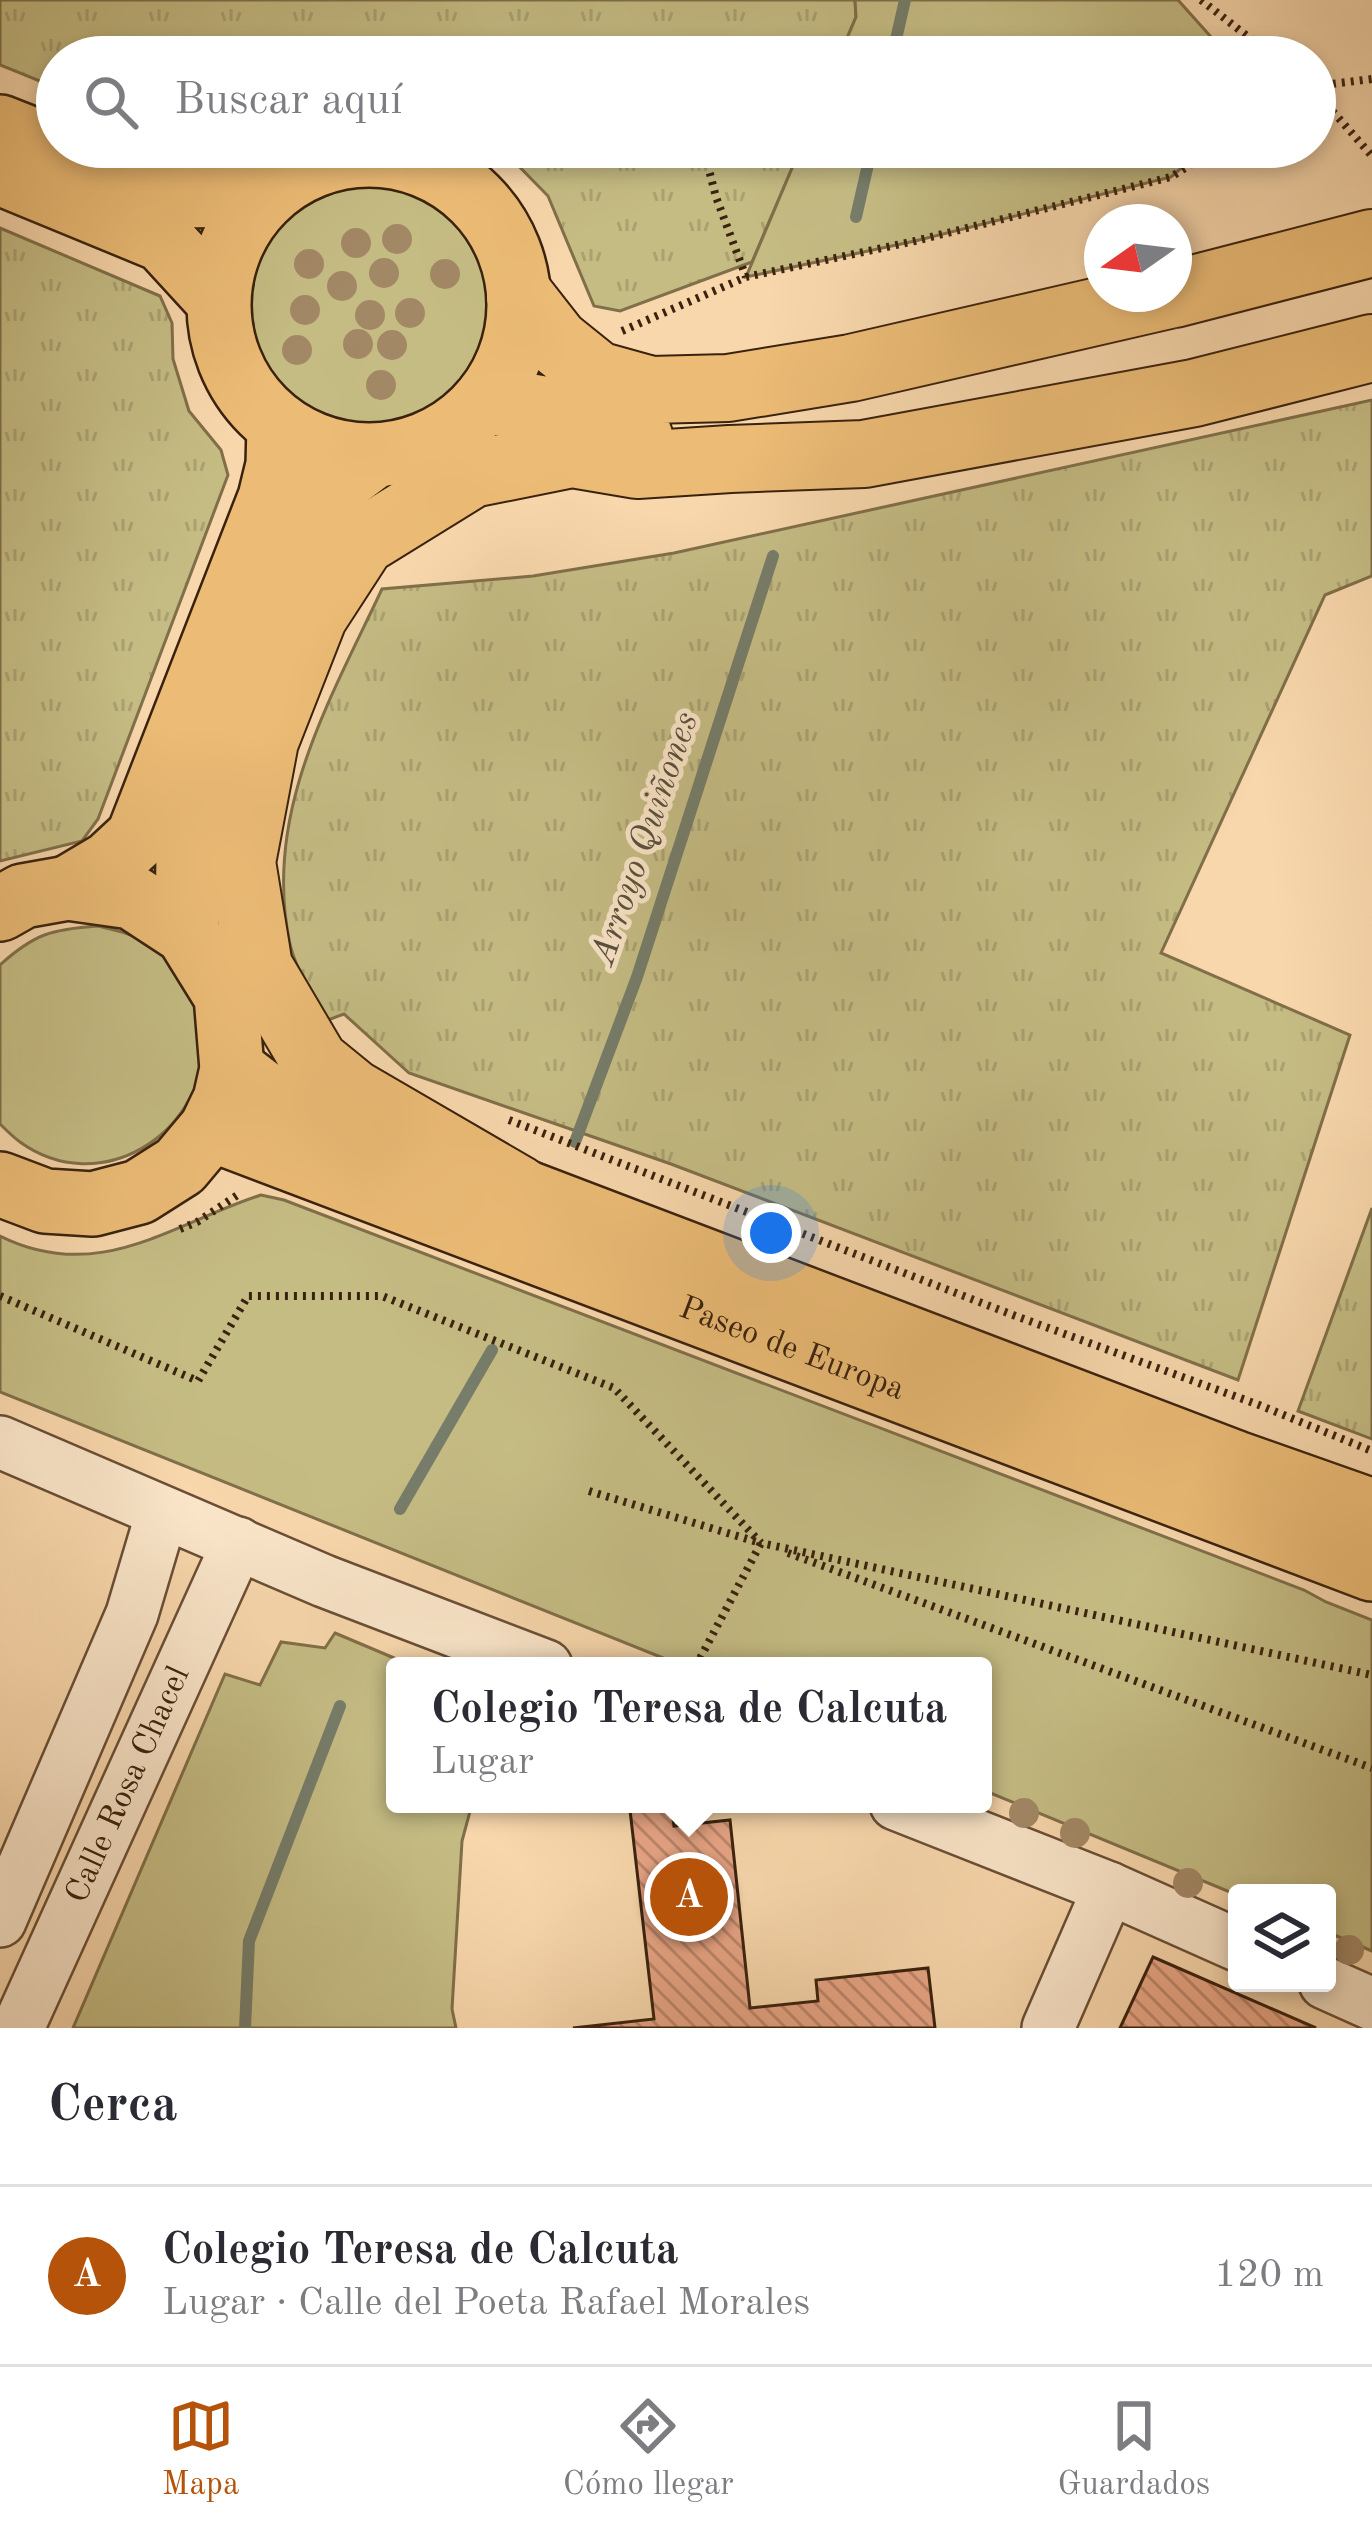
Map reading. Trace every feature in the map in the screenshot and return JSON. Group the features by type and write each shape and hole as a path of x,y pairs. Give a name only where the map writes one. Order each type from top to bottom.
{"highway":[{"path":"1192,289 1372,243"},
{"path":"520,296 556,342 597,375 651,390 728,388 851,368 1095,312"},
{"path":"518,1190 353,1093 315,1062 259,967 242,862 265,741 314,616 362,542 472,474 572,454 637,465 864,454 1194,393 1372,348"},
{"path":"487,400 581,416 638,436 730,458"}],"main road":[{"path":"0,127 36,141"},
{"path":"104,168 175,196 264,195"},
{"path":"303,168 264,195 240,226 224,261 218,300 223,340 237,378 279,426 306,444 374,456 417,448 455,429 487,400 506,368 518,332 520,296 509,248 483,206 446,174 430,168"},
{"path":"0,173 163,240 218,300"},
{"path":"68,888 110,862 138,837 270,499 278,465 279,426"},
{"path":"187,933 188,855 317,520 334,486 374,456"},
{"path":"0,909 23,896 68,888 132,898 187,933 226,996 232,1069 211,1130 180,1166 140,1192 93,1204 45,1201 0,1184"},
{"name":"Paseo de Europa","path":"232,1069 262,1091 1372,1511"},
{"name":"Paseo de Europa","path":"211,1130 1372,1569"}],"street":[{"path":"0,1442 324,1581 522,1657"},
{"name":"Calle Rosa Chacel","path":"0,1921 131,1614 162,1513"},
{"name":"Calle Rosa Chacel","path":"18,2028 238,1543"},
{"path":"919,1813 1228,1941"},
{"path":"1048,2028 1108,1888"},
{"path":"1336,1988 1372,2003"}],"path":[{"path":"1201,0 1247,36"},
{"path":"1336,85 1372,79"},
{"path":"1336,113 1371,155"},
{"path":"709,168 746,277"},
{"path":"597,375 623,329 746,277 1171,178 1186,168"},
{"path":"492,1115 1372,1451"},
{"path":"0,1296 198,1381 248,1296 382,1296 614,1388 761,1544 1372,1675"},
{"path":"589,1491 761,1544 1372,1768"},
{"path":"701,1657 761,1544"}],"green space":[{"path":"0,0 855,0 856,17 848,36 36,36 36,80 0,65"},
{"path":"855,0 1178,0 1210,36 848,36 856,17"},
{"path":"521,168 792,168 752,262 620,311 594,306 548,196"},
{"path":"792,168 1182,168 1171,177 915,241 746,277"},
{"path":"368,186 414,195 453,221 479,260 488,306 479,352 453,391 414,417 368,426 322,417 283,391 257,352 248,306 257,260 283,221 322,195"},
{"path":"0,228 160,296 172,323 173,359 189,411 221,450 228,475 98,819 82,841 0,861"},
{"path":"1372,400 1372,576 1325,595 1161,953 1350,1035 1238,1380 671,1164 409,1073 344,1014 325,1021 290,944 285,850 306,760 382,589 533,576 674,553"},
{"path":"98,926 140,939 177,970 199,1008 204,1044 199,1077 186,1106 166,1130 141,1149 82,1164 51,1158 20,1142 0,1124 0,965 44,935"},
{"path":"261,1195 284,1200 1372,1620 1372,1951 1336,1936 1336,1884 1228,1884 1228,1891 992,1794 992,1657 661,1657 0,1392 0,1236 36,1249 70,1254 102,1252 165,1234"},
{"path":"1372,1208 1372,1439 1298,1411"},
{"path":"335,1633 392,1657 386,1657 386,1813 470,1813 462,1841 452,2009 456,2028 73,2028 225,1674 260,1685 281,1642 325,1648"}],"building":[{"path":"630,1813 672,1813 674,1826 730,1820 750,2008 818,2001 816,1980 928,1968 935,2028 573,2028 654,2019"},
{"path":"1153,1957 1316,2028 1120,2028"}],"waterway":[{"name":"Arroyo Quiñones","path":"897,36 905,0"},
{"name":"Arroyo Quiñones","path":"856,217 867,168"},
{"name":"Arroyo Quiñones","path":"575,1142 637,977 773,556"},
{"name":"Arroyo Quiñones","path":"400,1509 492,1350"},
{"name":"Arroyo Quiñones","path":"245,2028 249,1941 340,1706"}],"place":[{"name":"Colegio Teresa de Calcuta","path":"689,1897"}]}
